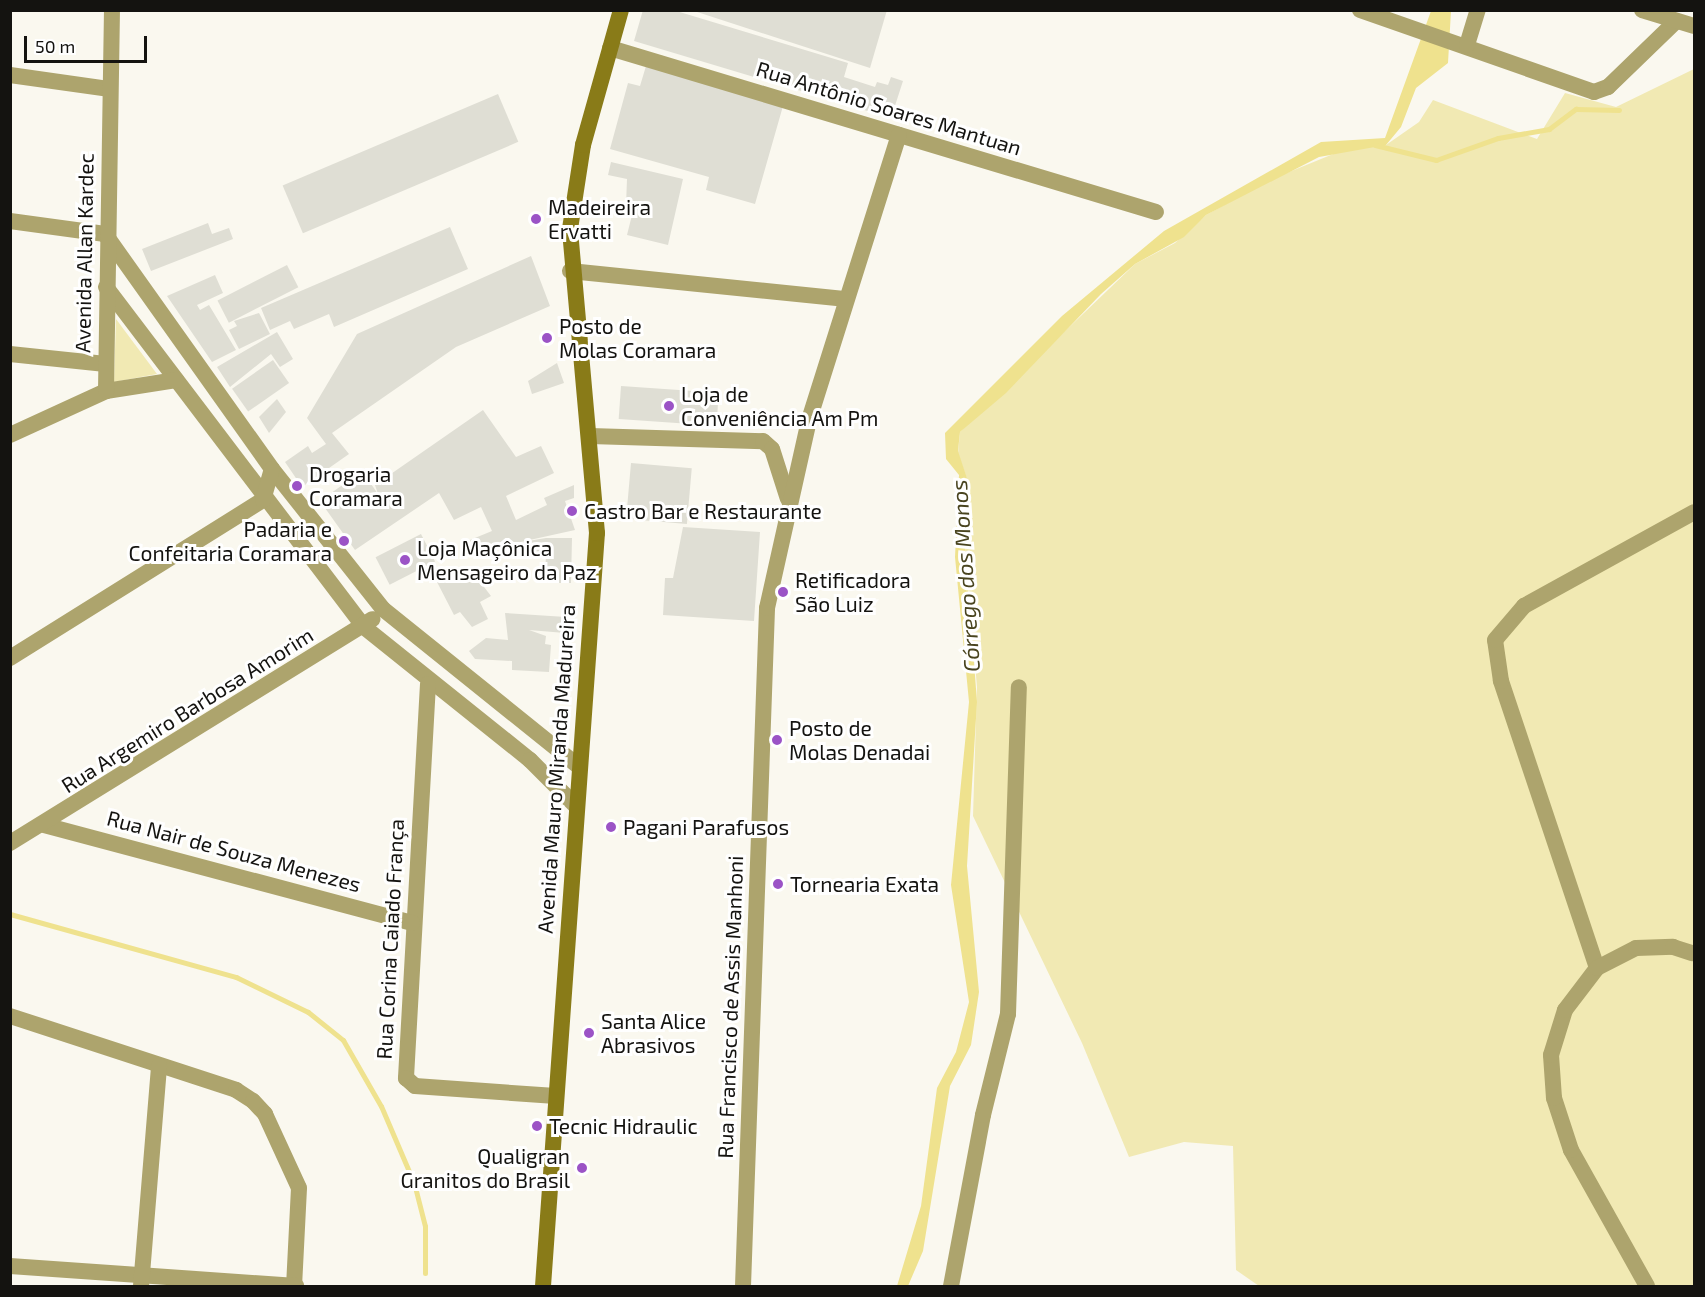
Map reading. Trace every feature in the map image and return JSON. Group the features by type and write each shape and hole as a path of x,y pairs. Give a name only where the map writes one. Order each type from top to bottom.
{"main road":[{"name":"Avenida Mauro Miranda Madureira","path":"543,1287 575,805 597,533 590,436 570,271 573,194 621,10"}],"street":[{"name":"Avenida Allan Kardec","path":"106,391 105,234 112,10"},
{"path":"1360,10 1461,43 1594,92 1608,87 1676,21"},
{"path":"1461,43 1478,10"},
{"path":"1642,10 1695,26"},
{"name":"Rua Antônio Soares Mantuan","path":"610,48 1156,212"},
{"path":"10,75 110,89"},
{"name":"Rua Francisco de Assis Manhoni","path":"743,1287 758,762 767,608 788,500 847,299 899,135"},
{"path":"10,221 105,234 272,469 383,609 578,766"},
{"path":"570,271 847,299"},
{"path":"106,287 263,500 364,627 428,684 530,760 575,805"},
{"path":"10,354 105,364"},
{"path":"10,435 106,391 176,380"},
{"path":"212,428 231,413"},
{"path":"590,436 763,441 772,449 788,500"},
{"path":"10,658 263,500 272,469"},
{"path":"1597,968 1501,681 1495,640 1524,606 1695,512"},
{"name":"Rua Argemiro Barbosa Amorim","path":"10,843 44,825 364,627 383,609"},
{"name":"Rua Corina Caiado França","path":"428,684 405,1061 409,1083 556,1096"},
{"path":"951,1287 983,1115 1008,1014 1019,687"},
{"name":"Rua Nair de Souza Menezes","path":"44,825 412,923"},
{"path":"1647,1287 1591,1191 1554,1098 1555,1030 1597,968 1636,948 1673,946 1692,953"},
{"path":"10,1016 236,1090 265,1114 299,1188 295,1286 142,1279 10,1266"},
{"path":"142,1279 159,1066"}],"shaded area":[{"path":"1694,69 1694,1286 1259,1286 1236,1270 1233,1146 1184,1142 1129,1157 1082,1043 973,816 977,687 965,545 971,490 958,453 960,432 1135,264 1175,243 1206,215 1272,179 1343,150 1386,145 1419,122 1433,100 1537,139 1565,93 1616,107"},
{"path":"116,319 157,374 114,382"}],"water":[{"name":"Córrego dos Monos","path":"1431,11 1451,11 1448,63 1416,88 1401,127 1386,145 1319,157 1206,215 1184,237 1135,264 1101,294 1006,393 960,432 958,451 971,490 965,545 977,702 967,866 979,992 971,1045 950,1086 923,1251 908,1286 897,1286 921,1206 937,1088 956,1052 969,1002 951,885 969,702 955,557 959,475 946,459 945,433 1062,316 1164,231 1321,142 1385,138"}],"building":[{"path":"643,10 673,10 848,63 844,77 875,87 877,82 888,85 891,77 903,81 891,118 634,41"},
{"path":"691,10 887,10 870,68"},
{"path":"646,66 783,106 755,204 706,190 709,177 610,149 628,83 640,86"},
{"path":"498,94 518,142 303,233 283,185"},
{"path":"611,162 683,179 668,245 627,235 634,207 626,205 627,179 608,175"},
{"path":"208,223 212,234 229,228 233,239 151,271 142,249"},
{"path":"450,227 468,269 334,327 329,314 294,329 290,321 270,330 261,308"},
{"path":"531,256 550,306 456,347 332,433 349,454 302,487 285,462 308,446 312,453 326,444 307,418 357,334"},
{"path":"287,265 298,287 229,323 218,300"},
{"path":"215,275 223,293 197,305 200,310 209,305 236,350 212,362 167,296"},
{"path":"259,313 270,334 239,349 229,330 237,326 234,321"},
{"path":"277,332 293,359 280,367 271,354 230,387 217,367"},
{"path":"273,360 289,383 248,412 232,389"},
{"path":"557,363 564,383 532,394 528,381"},
{"name":"Loja de Conveniência Am Pm","path":"621,386 719,393 716,426 619,419"},
{"path":"277,399 286,412 269,433 259,417"},
{"path":"483,410 516,457 541,446 554,473 506,496 516,520 547,505 544,498 574,485 574,498 565,501 575,530 475,552 470,540 492,531 481,507 454,520 439,493 355,550 320,501 362,471 378,494 375,485"},
{"path":"631,463 692,468 687,524 626,519"},
{"path":"683,527 760,532 754,621 663,615 665,578 673,578"},
{"name":"Loja Maçônica Mensageiro da Paz","path":"421,534 435,562 390,585 376,557"},
{"path":"546,538 572,538 571,583 555,583 555,575 545,575 546,555 510,554 510,544"},
{"path":"471,570 491,596 480,602 488,619 472,627 460,612 454,615 437,582"},
{"path":"505,613 566,617 565,633 529,630 546,636 545,644 551,645 549,672 512,670 512,661 475,659 469,651 486,638 508,640"}],"waterway":[{"path":"1375,145 1436,160 1498,138 1549,129 1576,109 1619,110"},
{"path":"10,914 236,977 308,1012 343,1040 381,1106 414,1183 425,1226 425,1273"}],"place":[{"name":"Madeireira Ervatti","path":"536,219"},
{"name":"Posto de Molas Coramara","path":"547,338"},
{"name":"Loja de Conveniência Am Pm","path":"669,406"},
{"name":"Drogaria Coramara","path":"297,486"},
{"name":"Castro Bar e Restaurante","path":"572,511"},
{"name":"Padaria e Confeitaria Coramara","path":"344,541"},
{"name":"Loja Maçônica Mensageiro da Paz","path":"405,560"},
{"name":"Retificadora São Luiz","path":"783,592"},
{"name":"Posto de Molas Denadai","path":"777,740"},
{"name":"Pagani Parafusos","path":"611,827"},
{"name":"Tornearia Exata","path":"778,884"},
{"name":"Santa Alice Abrasivos","path":"589,1033"},
{"name":"Tecnic Hidraulic","path":"537,1126"},
{"name":"Qualigran Granitos do Brasil","path":"582,1168"}]}
